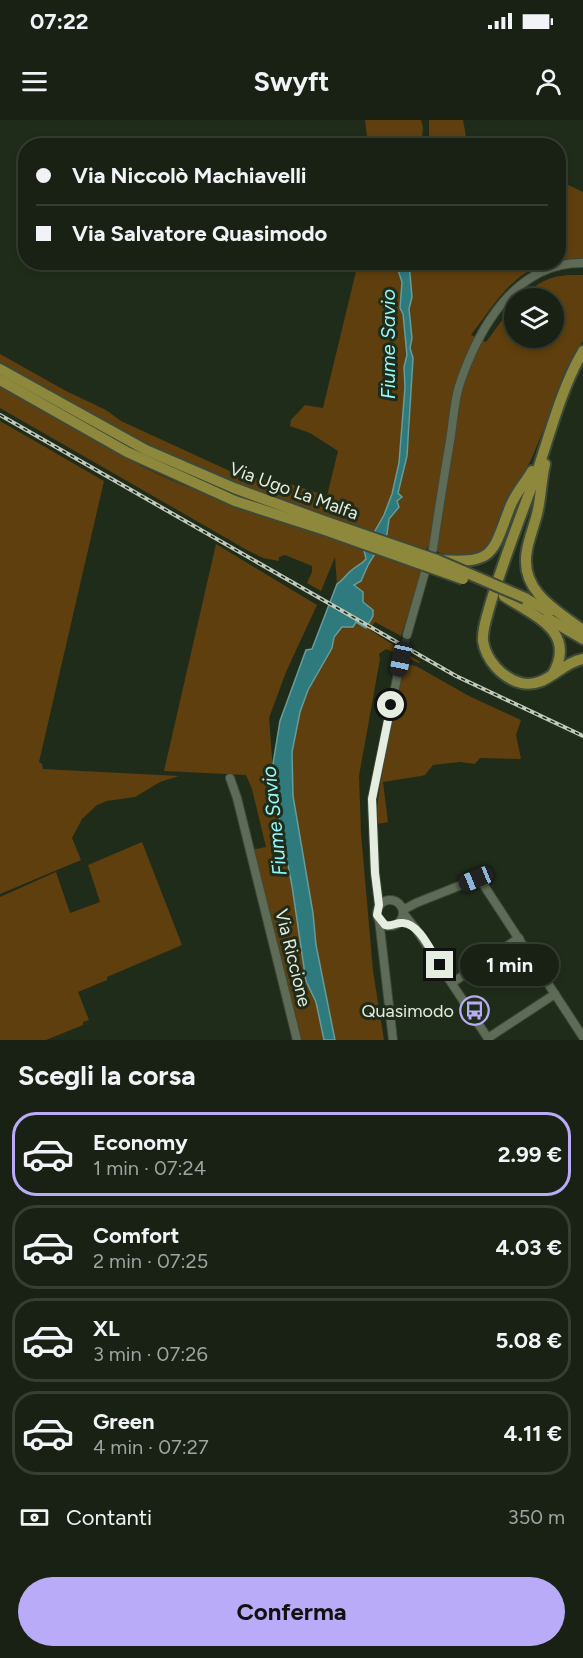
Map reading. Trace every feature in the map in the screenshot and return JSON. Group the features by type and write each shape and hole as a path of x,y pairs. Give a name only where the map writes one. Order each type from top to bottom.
{"highway":[{"path":"583,351 562,397 496,585 484,626 483,639 490,661 510,678 522,683 532,684 546,680 575,660 583,658"},
{"name":"Via Ugo La Malfa","path":"0,369 146,450 234,488 504,596 528,607 583,639"},
{"name":"Via Ugo La Malfa","path":"0,380 127,452 235,501 435,555 525,598 583,631"},
{"path":"562,397 543,471 537,512 525,563 528,579 543,601 583,631"},
{"path":"435,555 454,561 476,560 488,554 500,537 516,495 545,450"},
{"path":"504,596 544,622 558,637 561,653 552,674"}],"street":[{"path":"566,264 583,262"},
{"path":"435,555 459,388 483,329 510,293 522,283 546,270"},
{"path":"407,635 425,572"},
{"path":"393,1040 377,913 379,905 372,799 401,659"},
{"name":"Via Riccione","path":"230,778 240,809 297,1040"},
{"path":"399,922 404,912 416,903 479,878 583,1037"},
{"path":"376,883 390,899 416,903"},
{"path":"379,905 390,899"},
{"path":"399,902 489,1039 555,994"},
{"path":"379,920 388,926"},
{"path":"380,942 382,933 388,926 399,922 416,929"},
{"path":"452,983 519,938"}],"shaded area":[{"path":"365,120 421,120 422,138 367,138"},
{"path":"429,120 463,120 466,138 429,138"},
{"path":"566,184 583,192 583,258 566,259"},
{"path":"356,270 398,270 402,282 400,308 403,314 407,355 404,367 405,387 399,463 392,494 384,515 364,550 366,559 337,584 335,557 321,591 307,583 312,566 285,555 279,557 279,561 263,558 247,550 0,408 0,385 143,467 227,503 314,532 322,514 241,486 149,448 0,364 0,354 66,391 106,410 121,421 245,478 278,480 327,496 338,451 310,433 290,426 291,420 305,405 323,408"},
{"path":"410,270 532,270 508,288 504,288 504,292 471,335 486,342 504,318 504,348 564,348 564,288 532,288 555,277 583,275 583,341 575,352 531,460 504,507 491,542 477,555 451,556 426,548 415,595 401,636 375,622 370,630 420,662 386,649 379,654 359,776 361,833 373,971 384,1040 335,1040 316,945 313,913 293,796 292,752 300,712 308,690 332,648 334,637 342,627 353,627 356,622 366,627 373,610 363,602 363,592 353,585 361,581 387,534 389,519 399,508 397,501 409,438 413,358 410,348 412,338 409,309 412,297"},
{"path":"0,421 104,481 39,762 43,769 179,776 160,782 135,797 107,801 97,805 82,819 72,838 81,860 0,894"},
{"path":"216,544 317,605 286,672 269,718 275,796 292,886 306,981 316,1002 324,1040 299,1040 252,850 266,847 252,789 246,775 164,771"},
{"path":"405,664 416,666 469,696 521,720 516,735 521,759 480,758 475,764 460,762 433,765 425,775 383,782 388,822 378,824 377,807 388,733"},
{"path":"142,842 182,945 78,992 89,1020 83,1022 83,1025 46,1040 0,1040 0,897 56,872 70,913 100,902 88,865"}],"water":[{"path":"398,270 410,270 412,297 409,309 412,338 410,348 413,358 407,456 398,493 402,497 397,501 399,507 389,519 387,534 361,581 354,585 363,592 363,602 373,610 373,616 366,628 356,622 353,627 342,627 334,637 332,648 308,690 300,712 292,752 293,796 313,913 316,945 335,1040 324,1040 316,1002 306,981 272,770 280,721 306,650 312,649 337,584 366,559 364,550 384,515 392,494 399,463 405,387 404,367 407,355 403,314 400,308 402,282"}],"tunnel":[{"path":"401,659 407,635"}],"railway":[{"path":"0,415 456,676 583,736"}],"place":[{"name":"Quasimodo","path":"475,1011"}],"route":[{"path":"391,705 372,799 372,829 379,905 377,915 385,925 393,926 399,922 416,929 440,965"}],"water label":[{"name":"Fiume Savio","path":"388,344"},
{"name":"Fiume Savio","path":"274,821"}]}
